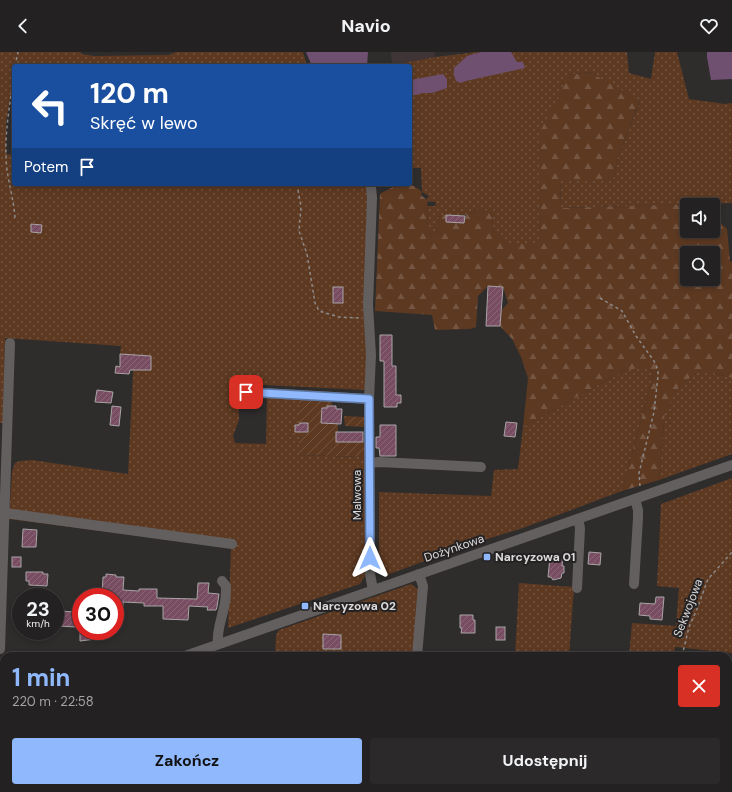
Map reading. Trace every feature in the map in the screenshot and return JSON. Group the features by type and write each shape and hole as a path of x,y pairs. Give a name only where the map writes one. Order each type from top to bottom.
{"street":[{"name":"Malwowa","path":"371,187 372,198 369,291 371,354 369,399 370,574 373,590"},
{"path":"0,649 10,343"},
{"path":"246,392 369,399"},
{"path":"370,463 379,462 481,467"},
{"name":"Dożynkowa","path":"196,652 578,520 732,465"},
{"path":"634,584 638,498"},
{"path":"5,513 232,544"},
{"path":"577,588 580,528 578,520"},
{"path":"417,652 423,586 419,574"},
{"path":"218,644 217,637 226,594 226,586 222,581"}],"path":[{"path":"15,64 18,52"},
{"path":"12,84 6,122 6,156 8,182 15,204 15,219"},
{"path":"297,186 301,207 300,231 315,303 319,311 339,317 369,319"},
{"path":"600,298 622,311 636,336 654,361 658,370 654,412 639,473 638,498"},
{"name":"Sekwojowa","path":"683,652 689,627 708,579 732,552"}],"shaded area":[{"path":"306,52 368,52 367,64 311,64"},
{"path":"391,52 434,52 435,57 392,64"},
{"path":"481,52 511,52 517,62 523,62 525,68 460,83 456,81 454,68 467,56"},
{"path":"707,52 732,52 732,79 711,80"},
{"path":"443,74 447,79 447,88 432,93 423,93 412,96 412,80"}],"green space":[{"path":"0,52 81,52 81,54 94,56 169,55 176,52 303,52 306,64 12,64 12,89 6,122 6,154 12,155 12,186 367,186 366,390 244,384 238,395 239,420 233,436 235,443 266,444 267,398 299,399 299,455 365,457 366,574 360,584 228,628 231,548 9,519 12,472 15,463 20,461 32,460 128,474 134,355 120,354 121,346 5,338 3,423 0,423"},
{"path":"477,52 627,52 629,73 651,79 655,52 677,52 689,99 725,104 732,103 732,203 720,203 720,198 680,198 680,205 560,208 561,179 613,179 618,157 640,101 589,72 569,75 540,196 539,244 506,244 494,231 491,213 480,209 466,215 439,215 437,233 431,234 426,225 428,217 426,212 427,206 435,206 436,202 425,201 429,196 422,192 421,168 412,168 412,64 397,64 435,57"},
{"path":"589,72 640,100 618,157 613,179 561,179 560,208 680,204 680,238 720,238 720,222 727,229 730,261 732,262 732,378 714,373 696,373 679,387 665,411 659,480 622,491 654,372 646,369 627,369 523,427 528,378 521,357 512,339 500,326 500,312 508,303 503,287 488,286 478,296 476,327 470,329 435,330 432,315 375,311 380,194 395,186 412,186 422,192 421,195 428,201 426,212 428,217 426,224 431,234 437,233 439,215 446,215 446,222 464,223 466,215 480,209 491,213 494,231 506,244 539,244 540,132 569,75"},
{"path":"627,369 646,369 654,372 622,491 523,528 465,546 384,576 379,570 379,492 491,496 494,470 518,469 523,427"},
{"path":"696,373 714,373 732,378 732,454 659,480 665,410 679,387"},
{"path":"299,399 332,401 332,406 322,408 321,423 338,424 338,435 345,442 365,442 365,457 299,455"},
{"path":"344,416 366,417 365,427 345,426"},
{"path":"732,478 732,652 675,647 674,652 629,652 632,623 676,626 679,588 657,586 661,504"},
{"path":"519,583 574,587 569,652 515,652"},
{"path":"411,584 419,590 413,652 275,652 276,635 279,630"}],"building":[{"path":"446,215 465,216 464,223 446,222"},
{"path":"31,224 42,225 41,233 31,232"},
{"path":"488,286 503,287 500,326 486,326"},
{"path":"333,287 343,287 343,303 333,303"},
{"path":"380,335 392,335 392,366 396,366 396,395 401,395 401,403 397,403 397,407 384,407 384,361 380,361"},
{"path":"120,354 151,356 151,370 130,370 129,374 115,373 116,366 120,367"},
{"path":"97,390 113,392 111,403 95,402"},
{"path":"112,406 121,407 119,426 110,425"},
{"path":"327,406 336,406 336,409 342,409 341,424 321,423 322,408 327,408"},
{"path":"506,422 517,423 515,437 504,436"},
{"path":"300,423 308,423 308,432 295,432 295,425 299,425"},
{"path":"380,425 396,425 396,456 380,456 379,448 376,448 376,437 380,437"},
{"path":"336,432 363,432 363,442 336,442"},
{"path":"23,529 37,530 36,547 22,547"},
{"path":"589,552 601,553 600,565 588,564"},
{"path":"12,557 21,557 21,567 12,567"},
{"path":"550,557 563,558 562,566 564,566 564,573 562,573 561,578 553,580 551,577 548,577"},
{"path":"26,572 43,572 43,574 48,574 47,586 29,585 29,581 26,581"},
{"path":"106,574 116,575 116,577 124,577 123,588 102,588 103,577 106,577"},
{"path":"198,583 209,583 208,593 219,594 216,610 207,610 208,607 189,606 188,620 163,619 163,606 144,606 144,603 124,602 124,590 139,591 139,589 157,589 157,598 197,599"},
{"path":"656,597 664,597 662,620 650,619 650,616 639,615 640,603 655,604"},
{"path":"64,611 72,612 72,627 64,626"},
{"path":"460,615 473,615 473,620 475,620 475,633 461,633 462,628 460,628"},
{"path":"496,627 505,627 505,640 496,640"},
{"path":"323,634 341,635 341,649 323,649"}],"place":[{"name":"Narcyzowa 01","path":"487,557"},
{"name":"Narcyzowa 02","path":"305,606"}],"route":[{"path":"246,392 369,399 370,558"}]}
